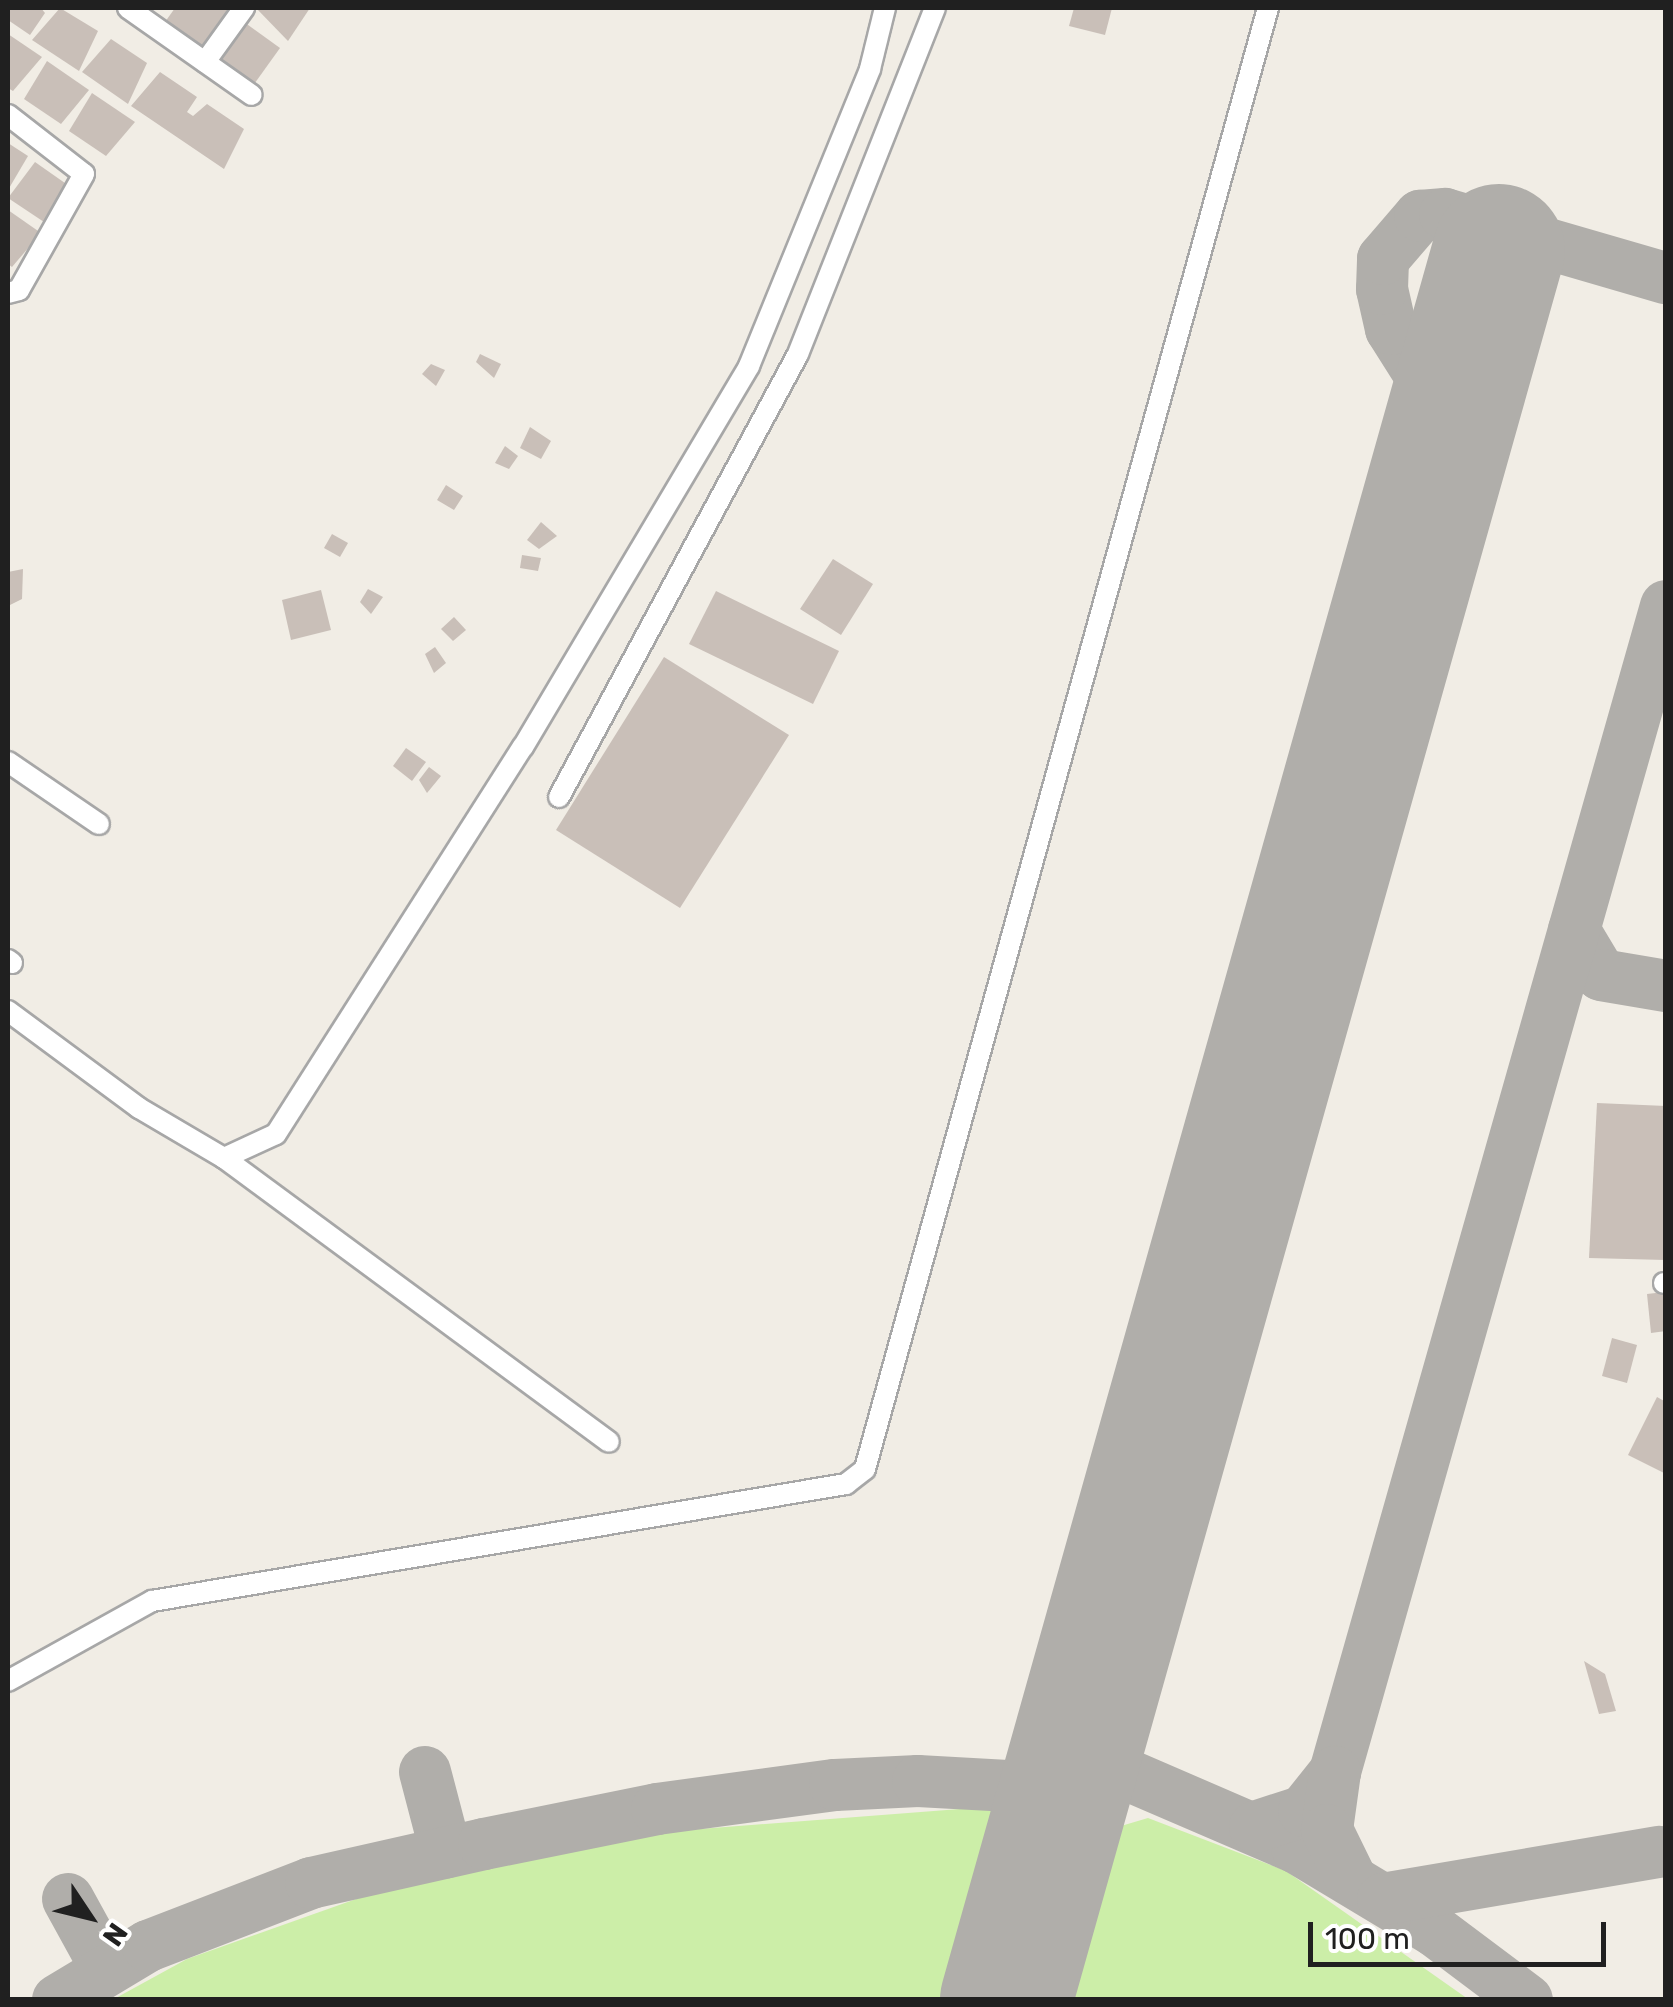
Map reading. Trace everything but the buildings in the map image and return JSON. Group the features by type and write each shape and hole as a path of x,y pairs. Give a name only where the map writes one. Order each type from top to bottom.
{"street":[{"path":"128,8 252,95"},
{"path":"206,62 244,8"},
{"path":"224,1158 276,1134 296,1108 523,747 748,366 870,69 885,8"},
{"path":"559,796 790,370 935,8"},
{"path":"8,1681 152,1601 846,1484 865,1470 1268,8"},
{"path":"8,115 84,174 19,290 8,293"},
{"path":"8,762 99,824"},
{"path":"8,1011 139,1108 224,1158 610,1442"}],"green space":[{"path":"1023,1804 965,1999 114,1999 187,1959 359,1898 571,1839"},
{"path":"1148,1818 1286,1871 1468,1999 1044,1999 1094,1834"}],"taxiway":[{"path":"1429,389 1391,329 1382,289 1383,259 1420,216 1445,214 1666,278"},
{"path":"1335,1772 1666,606"},
{"path":"1574,930 1601,975 1666,986"},
{"path":"1105,1649 1091,1727 1102,1764 1297,1848 1435,1931 1527,2000"},
{"path":"1052,1835 1076,1782 1095,1770"},
{"path":"425,1772 446,1852"},
{"path":"1255,1827 1304,1811 1335,1772 1327,1830 1351,1879"},
{"path":"58,2000 148,1946 311,1883 484,1844 657,1809 835,1785 918,1781 1065,1789"},
{"path":"1383,1899 1659,1852"},
{"path":"68,1899 107,1970"}],"runway":[{"path":"1006,2000 1499,250"}]}
